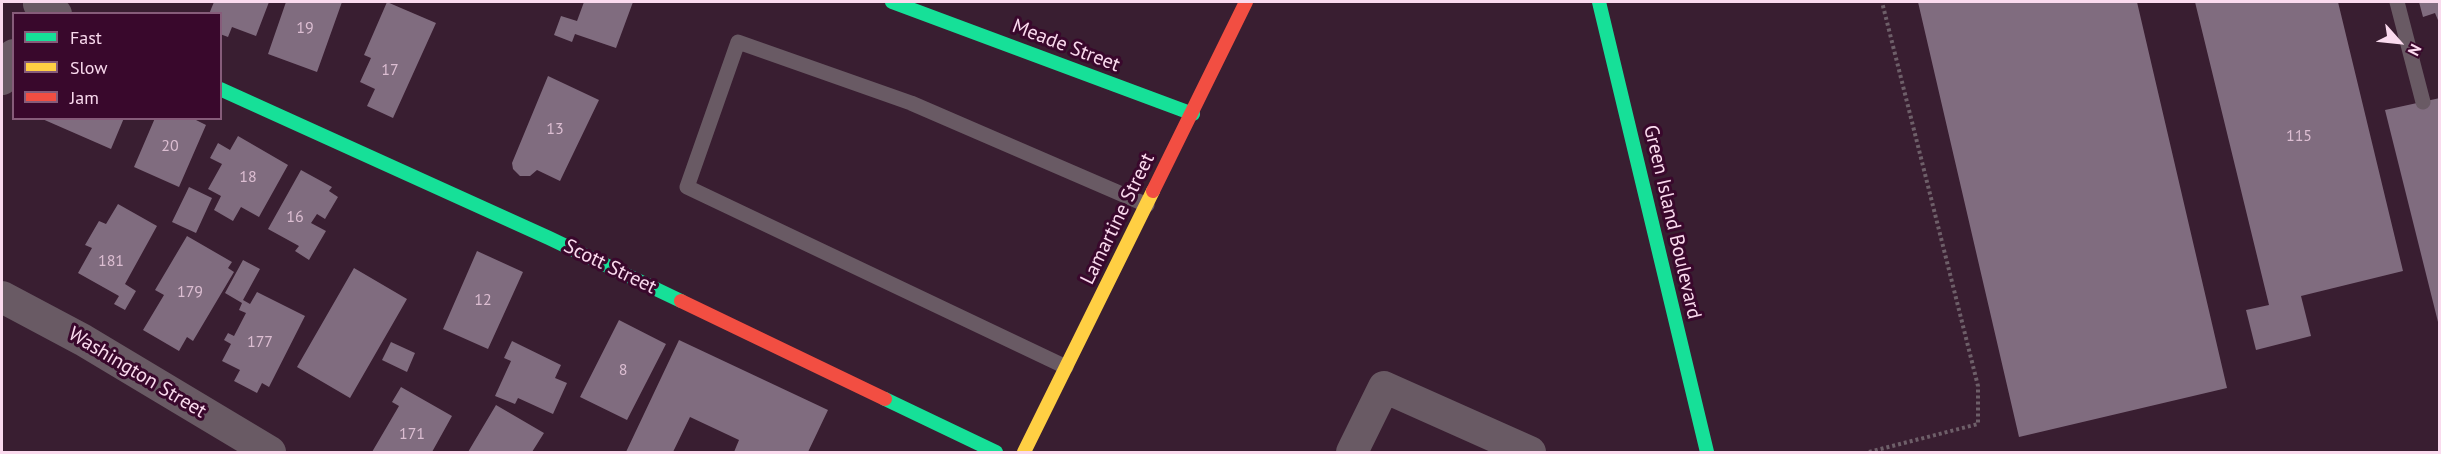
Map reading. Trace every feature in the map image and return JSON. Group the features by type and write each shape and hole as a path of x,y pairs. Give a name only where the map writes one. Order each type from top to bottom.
{"street":[{"name":"Meade Street","path":"892,2 1192,114"},
{"name":"Lamartine Street","path":"1024,453 1246,2"},
{"name":"Green Island Boulevard","path":"1599,2 1707,453"},
{"path":"2,79 12,59"},
{"name":"Scott Street","path":"222,90 549,238 996,453"},
{"name":"Washington Street","path":"2,297 83,340 270,453"},
{"path":"1352,453 1384,387 1530,453"}],"lane":[{"path":"2397,2 2423,102"},
{"path":"1066,367 687,187 738,42 911,103 1147,205"}],"path":[{"path":"1869,453 1978,424 1978,386 1882,2"}],"building":[{"path":"214,2 269,2 256,36 232,27 228,37 222,35 222,12 210,12"},
{"path":"286,2 342,2 317,72 268,54"},
{"path":"387,2 436,23 393,118 367,106 375,89 360,82 371,58 364,55"},
{"path":"584,2 633,2 616,48 575,34 572,42 554,35 561,16 577,21"},
{"path":"1918,2 2137,2 2227,388 2019,437"},
{"path":"2195,2 2338,2 2403,271 2301,296 2311,336 2256,350 2246,310 2269,305"},
{"path":"2419,2 2440,2 2440,25 2435,13 2423,17"},
{"path":"548,76 599,100 560,181 537,170 530,176 520,176 513,169 512,163"},
{"path":"2440,98 2440,326 2439,326 2385,110"},
{"path":"45,120 123,120 111,149"},
{"path":"154,120 196,120 206,125 179,187 134,167"},
{"path":"238,136 288,165 259,217 241,207 233,221 214,210 221,196 208,189 222,164 210,158 218,143 230,150"},
{"path":"301,170 332,187 329,191 338,197 325,219 317,214 311,223 326,231 309,260 295,251 299,246 268,229"},
{"path":"189,187 212,198 196,233 172,222"},
{"path":"118,204 157,226 125,284 136,291 125,310 114,304 119,296 78,273 92,248 85,245 99,221 106,224"},
{"path":"187,236 232,262 228,268 234,272 193,341 187,337 179,351 143,330 164,295 155,290"},
{"path":"477,251 523,272 488,349 443,329"},
{"path":"243,260 260,269 243,300 250,304 257,292 305,316 269,387 262,383 257,393 234,381 240,370 222,361 231,344 224,340 228,333 234,336 246,313 239,310 242,303 225,293"},
{"path":"354,268 407,299 350,398 297,367"},
{"path":"619,320 666,344 627,420 580,397"},
{"path":"679,340 828,410 808,452 734,452 739,440 690,417 673,452 626,452"},
{"path":"512,341 561,365 555,378 567,383 553,414 518,398 515,404 495,396 511,361 504,358"},
{"path":"391,342 415,353 407,372 382,360"},
{"path":"401,387 452,416 432,452 372,452 399,406 392,402"},
{"path":"496,405 544,433 532,452 468,452"}],"traffic: fast":[{"path":"892,2 1193,114"},
{"path":"1599,2 1707,452"},
{"path":"222,90 549,238 681,301"},
{"path":"885,399 996,452"}],"traffic: slow":[{"path":"1024,452 1153,191"}],"traffic: jam":[{"path":"1153,191 1246,2"},
{"path":"681,301 885,399"}]}
